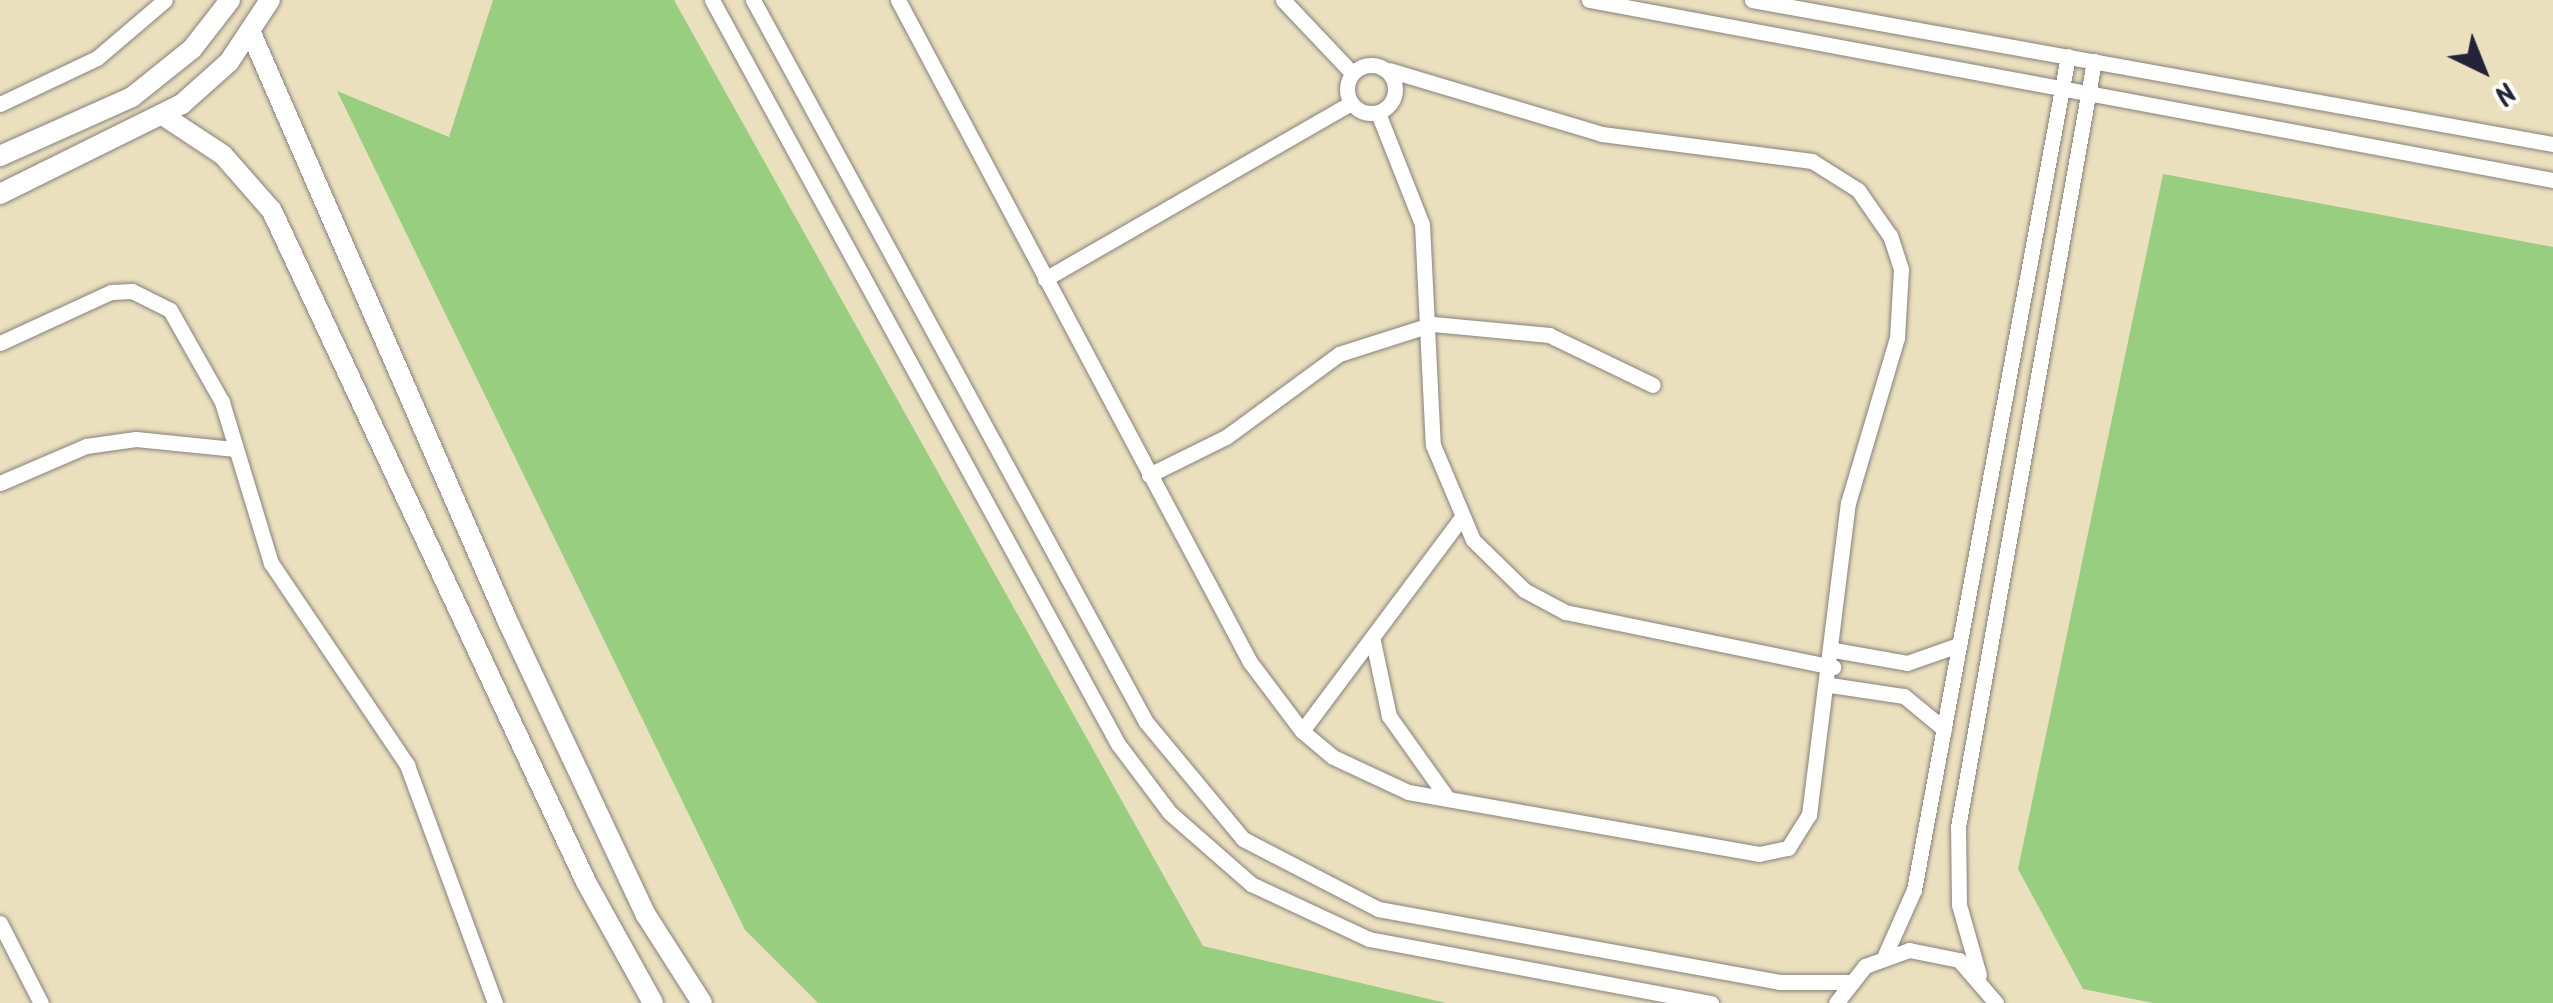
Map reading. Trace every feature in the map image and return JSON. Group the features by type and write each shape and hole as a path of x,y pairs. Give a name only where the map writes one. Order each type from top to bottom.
{"street":[{"path":"0,104 96,58 164,0"},
{"path":"0,156 132,97 192,49 230,0"},
{"path":"0,194 164,116 250,33 270,0"},
{"path":"712,0 1118,744 1170,813 1251,884 1369,939 1710,1003"},
{"path":"752,0 1146,722 1242,839 1378,908 1779,982 1848,982"},
{"path":"898,0 1250,662 1302,731 1369,778 1448,799 1779,852 1807,825 1830,685 1848,503 1903,304 1890,236 1869,201 1837,173 1782,152 1602,134 1388,70 1352,74"},
{"path":"1283,0 1352,74 1350,103"},
{"path":"1589,0 2553,180"},
{"path":"1752,0 2553,144"},
{"path":"250,33 524,656 646,914 702,1003"},
{"path":"1836,1003 1848,982 1885,955 1914,890 2068,56"},
{"path":"1997,1002 1979,976 1959,905 1958,827 2094,61"},
{"path":"1378,112 1394,94 1388,70"},
{"path":"1045,279 1350,103 1378,112"},
{"path":"1378,112 1422,224 1434,324 1433,445 1460,520 1505,575 1565,612 1833,658 1906,663 1958,645"},
{"path":"164,116 223,155 272,211 586,882 652,1003"},
{"path":"0,342 111,292 152,297 212,379 293,606 408,765 495,1003"},
{"path":"1148,475 1226,437 1339,354 1434,324 1549,335 1653,385"},
{"path":"0,483 86,446 136,439 236,449"},
{"path":"1302,731 1374,640 1460,520"},
{"path":"1374,640 1389,716 1448,799"},
{"path":"1830,685 1904,696 1944,729"},
{"path":"0,922 41,1003"},
{"path":"1885,955 1935,951 1979,976"}],"green space":[{"path":"493,0 674,0 1203,946 1446,1003 818,1003 745,930 337,91 449,137"},
{"path":"2163,174 2553,247 2553,1003 2153,1003 2083,989 2018,869"}]}
